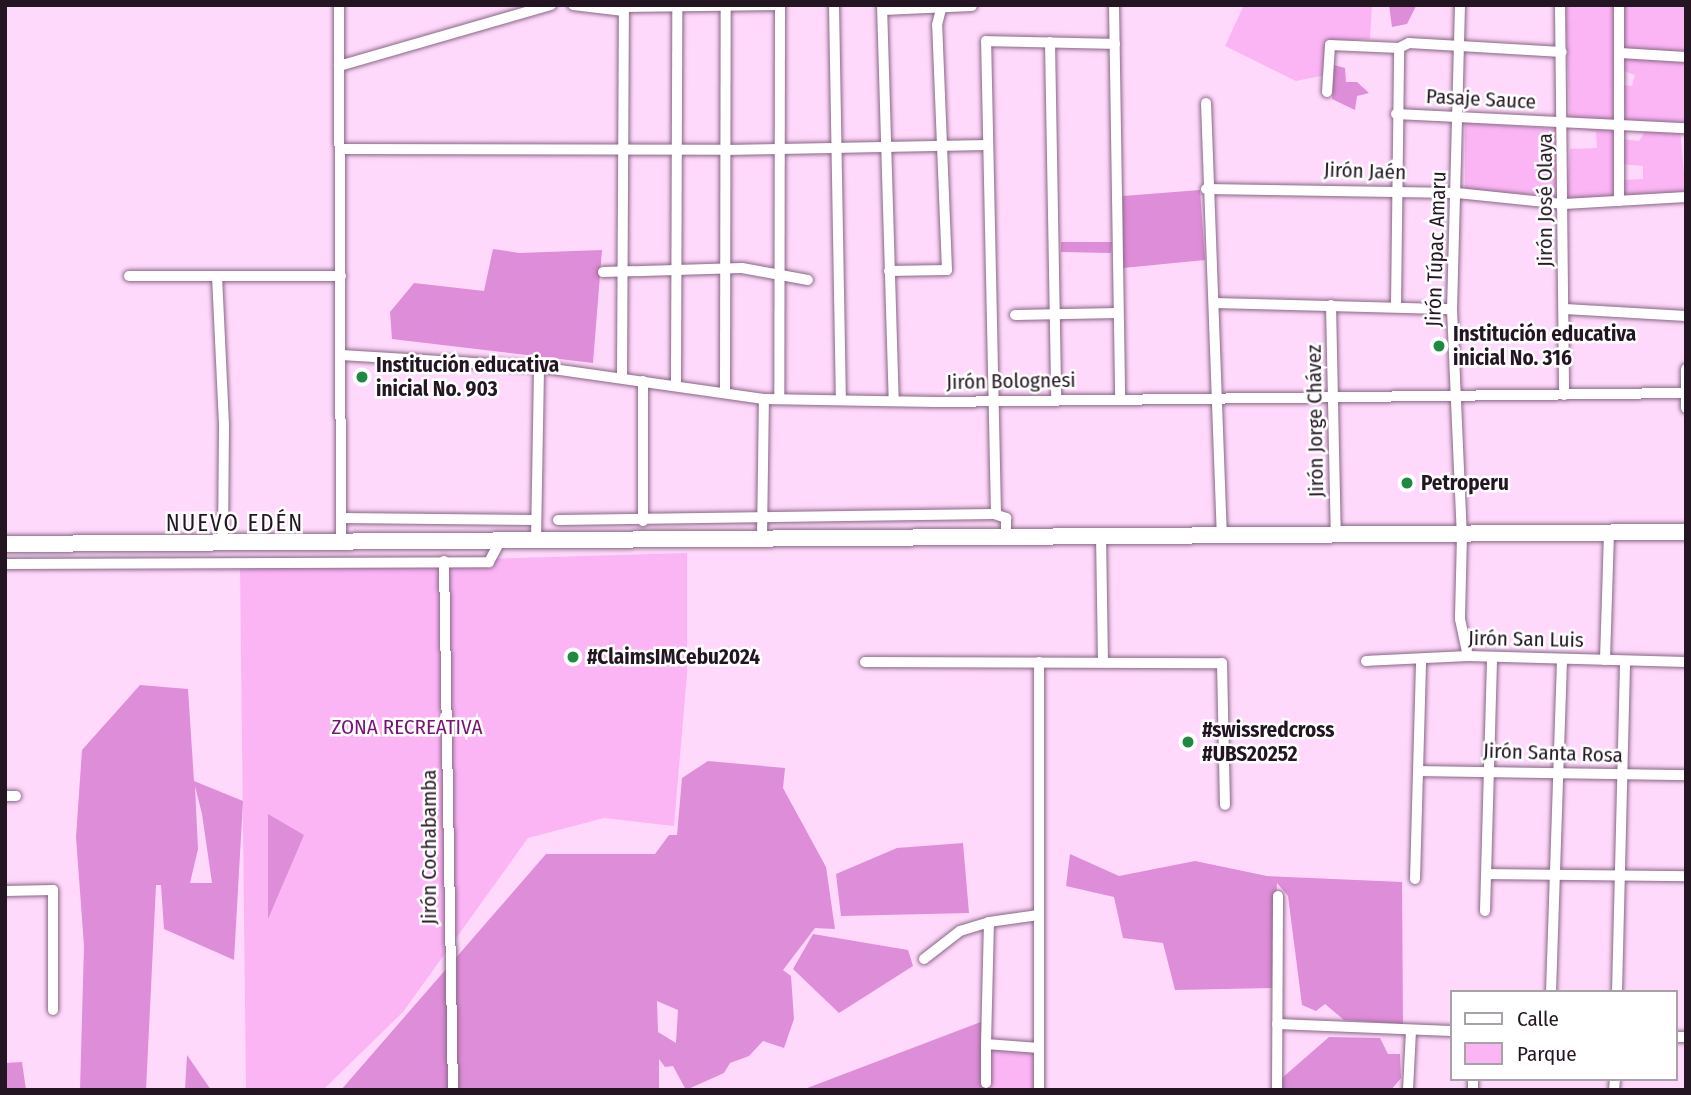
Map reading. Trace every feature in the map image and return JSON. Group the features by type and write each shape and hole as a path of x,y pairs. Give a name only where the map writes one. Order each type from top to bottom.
{"highway":[{"path":"5,544 1686,532"}],"street":[{"path":"339,5 341,541"},
{"path":"339,66 551,5"},
{"path":"573,5 624,8 780,5 777,272 779,398"},
{"path":"676,383 677,5"},
{"path":"724,391 726,5"},
{"path":"834,5 841,400"},
{"path":"1114,5 1120,398"},
{"name":"Jirón Túpac Amaru","path":"1460,5 1460,118 1452,309 1462,535 1460,619 1468,656"},
{"name":"Jirón José Olaya","path":"1560,5 1565,123 1564,396"},
{"path":"1619,5 1619,201"},
{"path":"889,271 947,271 937,25 942,6"},
{"path":"894,401 884,148 883,8 972,6"},
{"path":"622,378 624,8"},
{"path":"996,514 991,399 986,41 1115,44"},
{"path":"1050,42 1057,313 1056,398"},
{"path":"1327,92 1330,45 1399,48 1409,43 1562,52"},
{"path":"1396,307 1396,114 1399,48"},
{"path":"1620,53 1686,57"},
{"path":"1206,103 1206,189 1215,303 1222,535"},
{"name":"Pasaje Sauce","path":"1396,114 1686,128"},
{"path":"340,149 725,150 987,145"},
{"name":"Jirón Jaén","path":"1206,189 1457,193 1563,204 1686,197"},
{"path":"603,272 724,268 777,272 808,280"},
{"path":"128,276 341,276"},
{"path":"217,276 224,426 223,541"},
{"path":"1215,303 1452,309"},
{"name":"Jirón Jorge Chávez","path":"1331,305 1336,535"},
{"path":"1565,309 1686,316"},
{"path":"1015,315 1118,313"},
{"name":"Jirón Bolognesi","path":"341,355 539,367 676,383 764,398 894,401 1056,398 1218,400 1685,393"},
{"path":"536,541 534,520 539,367"},
{"path":"1686,369 1686,408"},
{"path":"643,381 643,521"},
{"path":"762,538 764,398"},
{"path":"558,520 643,521 651,516 996,514 1006,518 1006,537"},
{"path":"341,518 534,520"},
{"path":"615,521 646,538"},
{"path":"1605,660 1609,532"},
{"path":"1101,535 1103,662"},
{"path":"5,564 489,562 500,541"},
{"name":"Jirón Cochabamba","path":"444,561 453,1090"},
{"name":"Jirón San Luis","path":"1366,661 1468,656 1686,662"},
{"path":"1485,911 1491,772 1492,658"},
{"path":"1415,879 1421,659"},
{"path":"1552,990 1555,774 1562,659"},
{"path":"1617,990 1625,661"},
{"path":"865,662 1222,663 1225,805"},
{"path":"1039,1090 1040,662"},
{"name":"Jirón Santa Rosa","path":"1420,771 1686,775"},
{"path":"1486,874 1686,876"},
{"path":"5,891 53,890 52,1010"},
{"path":"1277,1090 1278,896"},
{"path":"924,959 960,931 989,922 1039,915"},
{"path":"986,1083 989,922"},
{"path":"1277,1024 1450,1031"},
{"path":"1408,1090 1411,1030"},
{"path":"986,1044 1039,1048"}],"green space":[{"path":"1244,5 1372,5 1370,39 1327,42 1326,75 1296,81 1225,46"},
{"path":"1565,5 1615,5 1613,121 1570,119"},
{"path":"1624,5 1684,5 1686,127 1625,123 1624,85 1632,86 1635,75 1624,71"},
{"path":"1465,122 1560,129 1560,197 1465,190"},
{"path":"1570,127 1615,130 1615,196 1567,200 1570,149 1597,148 1596,132"},
{"path":"1646,130 1680,130 1686,193 1621,198 1621,180 1643,179 1643,166 1620,164 1622,139 1639,141"},
{"name":"ZONA RECREATIVA","path":"687,553 687,674 674,826 604,818 528,838 403,1012 323,1090 246,1090 240,566"},
{"path":"986,1044 1037,1048 1037,1090 987,1090"}],"shaded area":[{"path":"1389,5 1416,6 1407,24 1392,27"},
{"path":"1334,65 1345,68 1346,82 1357,82 1369,93 1357,96 1355,110 1332,99"},
{"path":"1200,190 1205,260 1123,268 1123,196"},
{"path":"1061,242 1112,242 1111,253 1061,252"},
{"path":"493,249 519,253 602,250 593,363 392,339 390,312 414,283 484,291"},
{"path":"140,685 188,689 194,781 243,801 234,960 164,929 161,885 156,885 146,1090 80,1090 84,946 76,837 82,750","holes":["195,786 212,883 190,883 198,849"]},
{"path":"708,761 785,768 783,788 826,867 835,929 815,928 783,970 791,976 794,1019 784,1048 763,1041 749,1056 730,1063 724,1073 686,1090 673,1066 665,1067 659,1059 659,1090 341,1090 546,854 655,854 669,835 677,835 682,778","holes":["657,1001 678,1010 676,1043 658,1032"]},
{"path":"268,814 304,835 268,919"},
{"path":"963,843 969,913 841,916 836,874 897,848"},
{"path":"1070,854 1119,876 1195,861 1267,876 1402,882 1403,1024 1344,1020 1325,1004 1316,1011 1302,1005 1288,896 1277,883 1272,988 1175,990 1163,943 1123,938 1114,897 1066,886"},
{"path":"813,934 908,950 913,966 839,1013 793,969"},
{"path":"986,1020 986,1090 802,1090"},
{"path":"1329,1037 1380,1038 1388,1054 1400,1054 1401,1078 1391,1090 1282,1090 1282,1078"},
{"path":"187,1055 211,1090 185,1090"},
{"path":"22,1062 26,1090 5,1090 5,1063"}],"place":[{"name":"Institución educativa inicial No. 316","path":"1439,346"},
{"name":"Institución educativa inicial No. 903","path":"362,377"},
{"name":"Petroperu","path":"1407,483"},
{"name":"#ClaimsIMCebu2024","path":"573,657"},
{"name":"#swissredcross #UBS20252","path":"1188,742"}],"district":[{"name":"NUEVO EDÉN","path":"235,523"}]}
